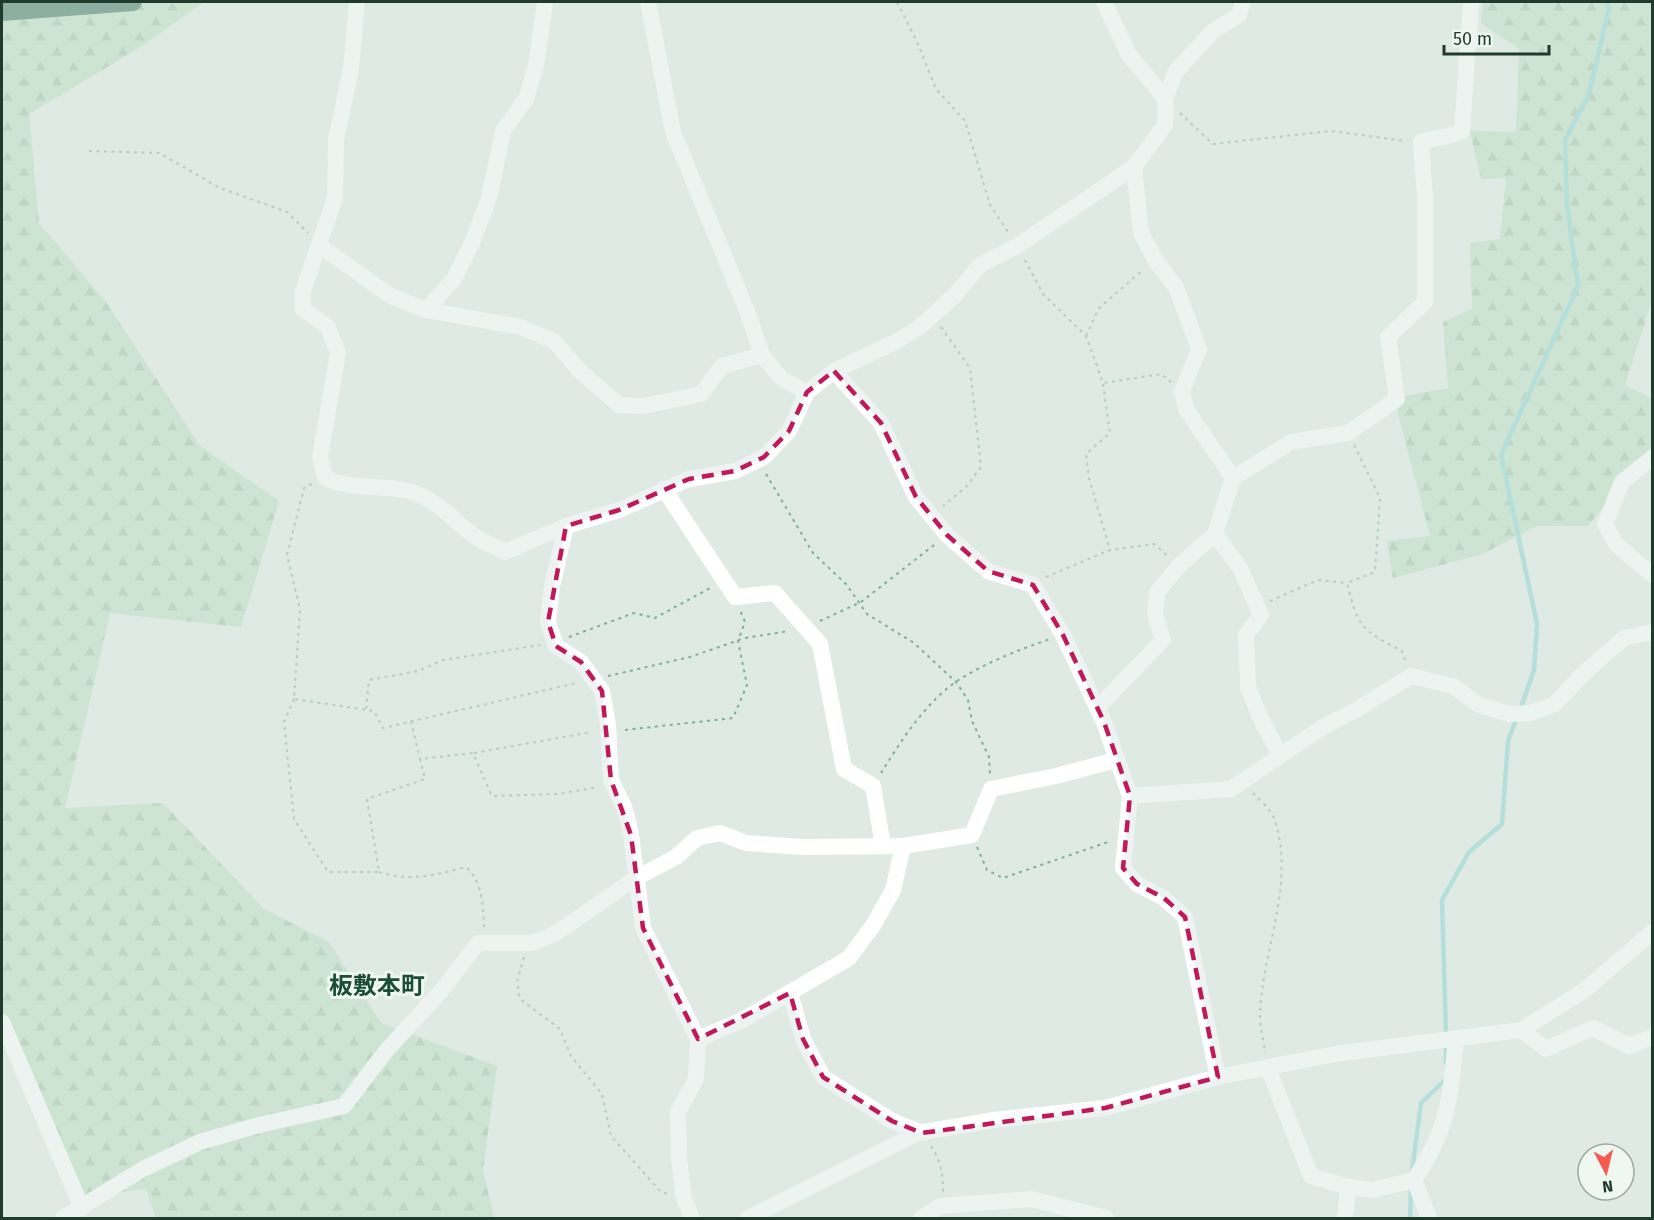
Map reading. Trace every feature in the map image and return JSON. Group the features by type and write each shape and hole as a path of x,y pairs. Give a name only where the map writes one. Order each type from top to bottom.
{"highway":[{"path":"2,12 134,2"}],"street":[{"path":"357,2 351,69 336,140 335,198 303,291 303,309 328,327 338,352 320,457 325,477 335,484 372,485 418,494 449,512 475,536 505,552 566,526 619,510 689,479 735,471 758,460 789,431 807,392 834,370 895,342 932,315 980,266 1017,246 1134,167 1165,125 1165,99 1176,71 1213,31 1239,15 1243,2"},
{"path":"426,310 454,279 489,198 503,131 526,99 536,65 545,2"},
{"path":"648,2 673,132 747,311 762,356 782,380 807,392"},
{"path":"1104,2 1129,55 1165,99"},
{"path":"1098,707 1163,640 1155,614 1157,592 1180,565 1215,534 1233,478 1291,442 1348,433 1397,399 1388,337 1425,302 1425,197 1421,142 1435,137 1450,137 1462,131 1471,2"},
{"path":"1134,167 1142,233 1153,255 1176,287 1199,349 1182,392 1186,409 1233,478"},
{"path":"320,246 391,296 426,310 521,327 554,341 580,371 619,405 644,406 701,394 722,366 762,356"},
{"path":"834,370 881,423 916,497 947,535 988,571 1033,585 1063,635 1098,707 1130,796 1128,836 1123,868 1137,884 1164,898 1185,917 1218,1077"},
{"path":"1653,458 1622,482 1605,524 1616,544 1653,575"},
{"path":"664,489 722,581 735,597 775,593 820,644 844,769 873,786 883,846"},
{"path":"566,526 552,586 548,622 555,643 581,662 602,691 609,731 613,782 625,808 631,835 643,928 698,1039 696,1079 678,1112 679,1160 684,1199 692,1218"},
{"path":"1215,534 1240,568 1261,615 1246,635 1248,687 1260,717 1280,754"},
{"path":"1130,796 1231,789 1244,782 1280,754 1411,675 1452,686 1479,705 1509,714 1531,713 1555,704 1583,674 1624,638 1653,632"},
{"path":"63,1218 143,1169 200,1142 259,1125 344,1106 386,1051 442,990 478,943 528,943 555,934 636,878 676,857 697,838 720,833 746,843 802,848 903,846 972,835 991,789 1116,760"},
{"path":"698,1039 741,1021 849,958 874,924 893,890 903,846"},
{"path":"748,1218 922,1133 994,1120 1106,1107 1218,1077 1335,1054 1521,1030 1585,990 1653,932"},
{"path":"789,993 803,1039 823,1077 892,1121 922,1133"},
{"path":"2,1022 82,1208"},
{"path":"1521,1030 1546,1049 1593,1028 1629,1046 1653,1037"},
{"path":"1268,1068 1311,1176 1348,1187 1373,1190 1414,1180 1434,1150 1449,1107 1456,1038"},
{"path":"1414,1180 1429,1218"},
{"path":"1345,1218 1348,1187"},
{"path":"921,1218 940,1206 1031,1199 1106,1218"}],"path":[{"path":"1165,99 1213,144 1331,131 1421,142"},
{"path":"88,151 159,153 220,188 287,212 320,246"},
{"path":"1086,336 1099,308 1140,274 1153,255"},
{"path":"932,315 970,368 981,467 967,486 932,516"},
{"path":"1103,383 1110,433 1086,454 1089,478 1110,550"},
{"path":"1257,606 1318,580 1347,583 1375,572 1380,498 1348,433"},
{"path":"758,460 813,554 846,584 867,614 914,643 956,682 968,700 972,720 989,757 991,789"},
{"path":"1033,585 1055,571 1110,550 1154,544 1180,565"},
{"path":"366,709 369,680 418,671 443,660 555,643 594,626 634,613 655,618 722,581"},
{"path":"1347,583 1356,618 1373,636 1402,651 1411,675"},
{"path":"420,759 473,753 581,732 733,718 747,685 738,641 745,622 735,597"},
{"path":"873,786 899,744 927,708 956,682 1021,649 1063,635"},
{"path":"294,699 284,722 294,819 328,872 379,872 400,878 425,878 466,867 476,876 483,903 484,943"},
{"path":"379,872 367,799 425,779 411,721"},
{"path":"473,753 492,796 558,794 613,782"},
{"path":"1244,782 1273,816 1281,853 1278,911 1265,968 1260,1018 1268,1068"},
{"path":"972,835 987,870 1003,878 1128,836"},
{"path":"528,943 517,982 520,999 560,1029 572,1056 602,1094 611,1136 661,1192 684,1199"},
{"path":"922,1133 938,1156 943,1173 944,1196 940,1206"}],"highlighted area":[{"path":"834,371 881,423 916,497 947,535 988,571 1033,585 1063,635 1104,722 1130,796 1123,868 1137,884 1164,898 1185,917 1218,1077 1105,1108 922,1133 892,1121 823,1077 803,1039 790,993 698,1039 643,928 631,835 611,780 602,691 581,662 556,646 548,622 566,526 619,510 689,479 735,471 764,457 789,431 807,392"}],"green space":[{"path":"2,2 204,2 139,48 29,114 39,223 106,302 200,446 279,501 241,627 110,613 65,808 163,803 264,909 329,942 381,1023 497,1066 483,1170 494,1218 156,1218 146,1189 75,1197 2,1023"},
{"path":"1483,2 1652,2 1652,300 1625,385 1652,399 1652,445 1588,526 1537,526 1482,554 1393,578 1387,541 1430,536 1394,398 1448,388 1443,322 1472,309 1470,243 1500,239 1506,178 1481,179 1470,131 1516,132 1519,49 1481,23"}],"waterway":[{"path":"1520,710 1534,670 1537,624 1501,455 1578,286 1567,204 1565,140 1589,94 1609,8 1607,2"},
{"path":"1446,1036 1442,900 1469,852 1502,824 1508,741 1517,717"},
{"path":"1446,1044 1446,1063"},
{"path":"1412,1171 1421,1103 1445,1080"},
{"path":"1410,1218 1411,1191"}],"district":[{"name":"板敷本町","path":"377,986"}]}
